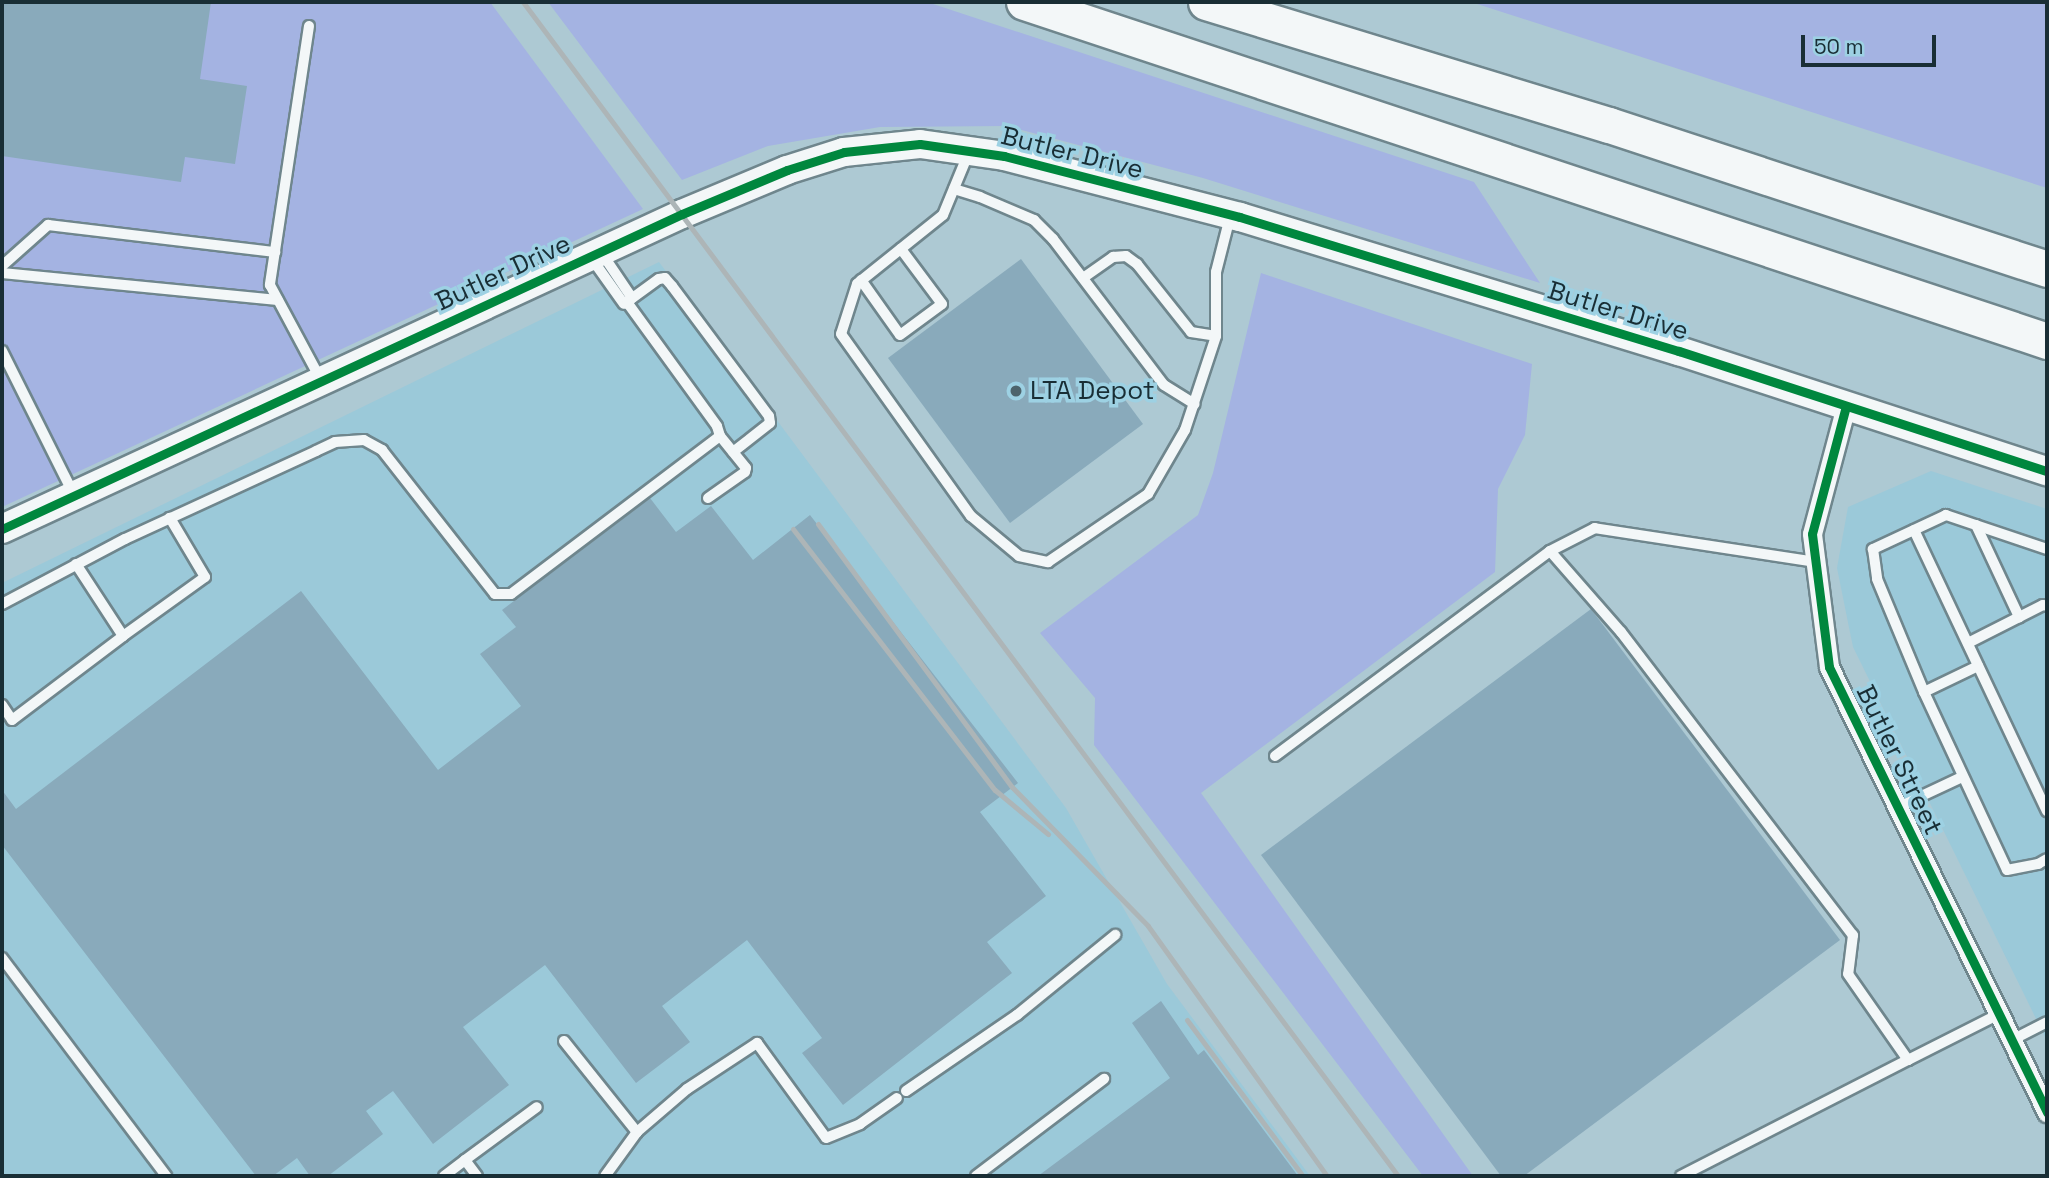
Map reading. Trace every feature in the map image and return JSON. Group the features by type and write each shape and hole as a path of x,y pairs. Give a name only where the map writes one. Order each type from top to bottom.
{"highway":[{"path":"1024,2 2047,341"},
{"path":"1206,2 1609,125 2047,269"}],"street":[{"name":"Butler Drive","path":"2,529 596,254 787,170 844,152 920,144 1004,156 1231,214 1846,405 2047,471"},
{"name":"Butler Street","path":"1846,405 1812,534 1829,667 2047,1112"}],"lane":[{"path":"309,26 270,285 321,381"},
{"path":"969,152 943,215 856,284 841,334 971,516 1019,556 1048,562 1148,494 1185,430 1216,336 1216,272 1231,214"},
{"path":"954,189 1034,220 1053,239 1164,385 1194,404"},
{"path":"2,266 48,225 275,252"},
{"path":"862,280 900,335 942,304 901,249"},
{"path":"596,254 718,426 720,436 746,468 745,472 708,498"},
{"path":"1083,278 1113,257 1126,256 1137,264 1191,332 1216,336"},
{"path":"2,273 278,300"},
{"path":"628,301 665,278 769,416 770,423 733,452"},
{"path":"2,351 74,495"},
{"path":"2,604 170,518 335,442 364,440 382,450 495,594 511,594 720,436"},
{"path":"2047,549 1946,515 1873,549 1877,579 1924,692 2007,870 2038,864 2047,859"},
{"path":"2,705 12,720 205,577 170,518"},
{"path":"1976,525 2019,617"},
{"path":"1275,756 1550,551 1595,528 1816,562"},
{"path":"1914,530 2047,811"},
{"path":"1550,551 1621,632 1853,934 1848,974 1908,1060"},
{"path":"76,564 123,636"},
{"path":"1968,643 2042,605 2047,606"},
{"path":"1924,692 1979,666"},
{"path":"1898,807 1962,777"},
{"path":"906,1091 1017,1015 1115,935"},
{"path":"2,958 166,1176"},
{"path":"1681,1176 1999,1014"},
{"path":"2012,1040 2047,1022"},
{"path":"564,1041 637,1132"},
{"path":"605,1176 637,1132 687,1089 757,1043 825,1138 860,1124 897,1098"},
{"path":"976,1176 1104,1079"},
{"path":"444,1176 537,1107"},
{"path":"466,1160 477,1176"}],"shaded area":[{"path":"2,2 490,2 643,209 2,507"},
{"path":"548,2 927,2 1474,182 1540,283 1203,178 1007,126 880,127 768,146 682,180"},
{"path":"1471,2 2047,2 2047,188"},
{"path":"659,262 1066,808 1167,984 1310,1176 2,1176 2,583"},
{"path":"1261,273 1532,364 1525,435 1498,489 1495,572 1201,793 1473,1176 1423,1176 1094,745 1095,698 1040,633 1198,515 1213,473"},
{"path":"1931,471 2047,509 2047,1041 1853,647 1837,568 1848,507"}],"building":[{"path":"2,2 211,2 200,79 247,86 235,164 185,157 181,182 2,156"},
{"name":"LTA Depot","path":"1021,259 1143,424 1010,523 888,358"},
{"path":"650,498 676,532 711,506 753,560 810,515 1018,783 980,812 1046,896 987,942 1012,973 843,1105 802,1053 822,1038 747,940 662,1006 690,1042 636,1083 545,965 463,1027 509,1085 433,1144 393,1091 366,1111 383,1134 328,1176 310,1176 297,1158 273,1176 256,1176 2,845 2,790 16,809 301,591 438,770 521,706 480,654 516,627 502,610"},
{"path":"1591,609 1840,940 1524,1176 1501,1176 1261,855"},
{"path":"1161,1001 1198,1055 1204,1050 1298,1176 1038,1176 1170,1078 1132,1023"}],"railway":[{"path":"523,2 1398,1176"},
{"path":"818,524 1012,787 1148,926 1327,1176"},
{"path":"793,529 995,790 1048,834"},
{"path":"1187,1020 1303,1176"}],"cycle path":[{"path":"2,529 682,214 787,170 844,152 920,144 1004,156 1240,217 1679,351 2047,471"},
{"path":"1846,406 1812,534 1829,667 2047,1112"}],"place":[{"name":"LTA Depot","path":"1016,391"}]}
